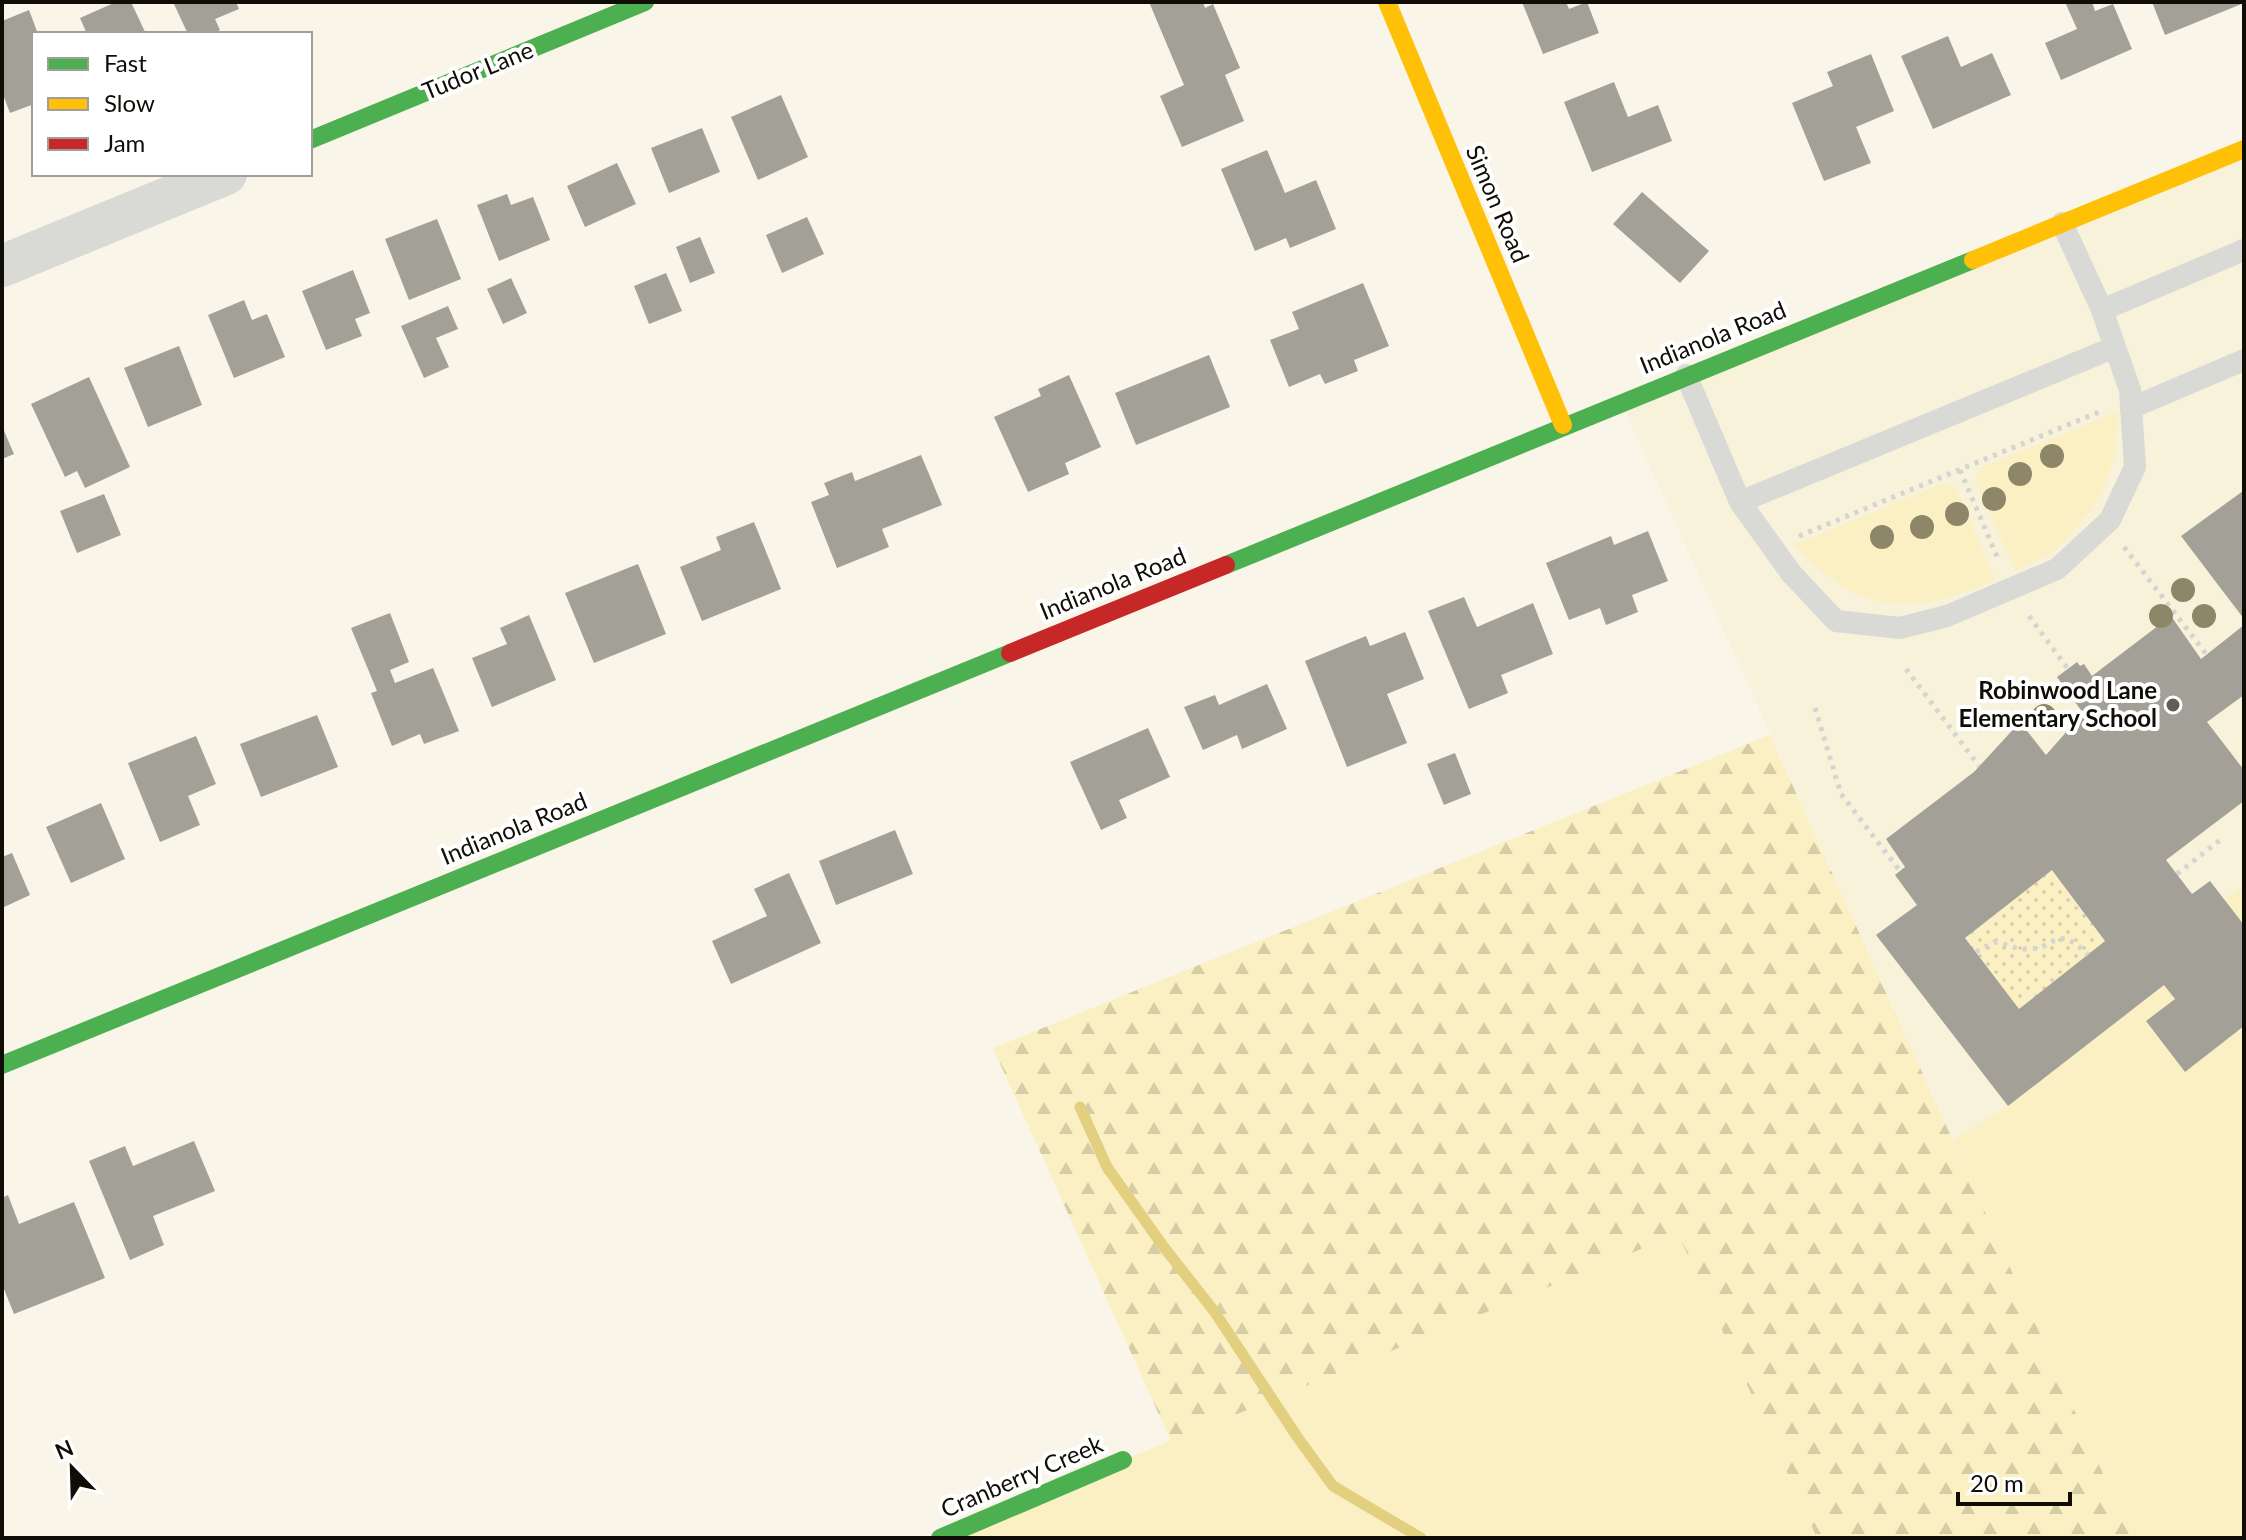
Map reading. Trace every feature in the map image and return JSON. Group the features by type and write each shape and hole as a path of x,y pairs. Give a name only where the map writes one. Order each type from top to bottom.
{"street":[{"name":"Tudor Lane","path":"312,139 645,2"},
{"name":"Simon Road","path":"1387,2 1563,425"},
{"name":"Indianola Road","path":"2,1065 2244,149"},
{"path":"2,266 221,176"},
{"name":"Cranberry Creek","path":"940,1538 1123,1460"}],"lane":[{"path":"1686,375 1740,502 1791,573 1836,621 1900,628 1947,616 2057,569 2110,520 2135,467 2130,390 2102,310 2062,223"},
{"path":"2102,310 2244,250"},
{"path":"1740,502 2115,347"},
{"path":"2131,404 2244,360"}],"path":[{"path":"1772,548 1960,470 2131,404"},
{"path":"1960,470 2000,562"},
{"path":"2124,547 2207,655"},
{"path":"2029,616 2068,669"},
{"path":"1906,669 1979,766"},
{"path":"1815,708 1841,794 1900,871"},
{"path":"2177,874 2224,837"},
{"path":"1976,952 1994,942 2025,949 2060,938 2069,939 2088,955"}],"shaded area":[{"path":"2244,149 2244,1538 2132,1538 1621,402"}],"green space":[{"path":"2117,412 2116,452 2106,483 2092,510 2055,551 2015,571 1975,480 1981,468"},
{"path":"1942,484 1956,487 1995,580 1936,600 1910,604 1887,603 1864,597 1842,586 1794,545"},
{"path":"1770,735 2132,1538 1817,1538 1678,1234 1171,1441 993,1048"},
{"path":"2052,870 2105,941 2019,1009 1965,938"},
{"path":"2244,884 2244,925 2224,899"},
{"path":"2164,985 2175,999 2146,1022 2185,1072 2244,1026 2244,1538 2132,1538 1953,1140 2008,1106"},
{"path":"1678,1234 1817,1538 940,1538 1123,1460"}],"building":[{"path":"116,2 131,2 145,32 86,32 80,18"},
{"path":"173,2 236,2 239,9 215,19 220,30 187,32"},
{"path":"1149,2 1203,2 1205,8 1213,4 1240,68 1225,75 1244,121 1182,147 1160,96 1184,85"},
{"path":"1522,2 1566,2 1569,9 1587,2 1599,33 1543,54"},
{"path":"2065,2 2092,2 2095,11 2113,4 2132,49 2061,80 2045,43 2077,29"},
{"path":"2152,2 2244,2 2244,3 2165,35"},
{"path":"29,10 37,32 32,32 32,105 10,113 2,92 2,21"},
{"path":"1948,36 1961,67 1992,53 2011,95 1933,129 1901,56"},
{"path":"1871,54 1894,111 1856,127 1871,163 1824,181 1792,103 1833,86 1827,72"},
{"path":"1614,82 1628,117 1658,105 1672,141 1592,172 1564,102"},
{"path":"781,95 808,157 758,180 731,117"},
{"path":"702,128 720,172 669,193 651,148"},
{"path":"1267,150 1285,193 1316,180 1336,229 1290,248 1286,238 1255,251 1221,169"},
{"path":"617,163 636,204 585,227 567,186"},
{"path":"1642,192 1709,251 1680,283 1613,224"},
{"path":"507,194 511,205 533,197 550,240 499,261 477,205"},
{"path":"807,217 824,254 782,273 766,235"},
{"path":"437,219 461,279 409,300 385,239"},
{"path":"700,237 715,273 690,283 676,247"},
{"path":"353,270 370,313 355,319 362,336 326,350 302,291"},
{"path":"666,273 682,311 649,324 634,286"},
{"path":"511,278 527,313 503,324 487,289"},
{"path":"1363,283 1389,346 1354,360 1358,371 1325,384 1320,374 1289,387 1270,340 1299,329 1292,312"},
{"path":"244,300 252,320 267,314 285,357 234,378 208,315"},
{"path":"448,306 458,329 436,338 449,367 424,378 401,326"},
{"path":"179,346 202,405 148,427 124,368"},
{"path":"1209,355 1230,407 1136,445 1115,393"},
{"path":"1069,375 1101,447 1065,463 1069,474 1028,492 994,417 1041,396 1038,389"},
{"path":"89,377 130,467 85,488 77,471 65,477 31,404"},
{"path":"2,426 14,454 2,459"},
{"path":"921,455 942,505 882,529 889,547 837,568 811,502 829,495 824,483 852,472 855,481"},
{"path":"2244,493 2244,619 2181,536"},
{"path":"104,494 121,535 77,553 60,511"},
{"path":"754,522 781,589 702,621 680,567 721,550 716,537"},
{"path":"1648,531 1668,581 1632,595 1638,612 1606,625 1600,608 1569,620 1546,563 1611,536 1614,545"},
{"path":"638,564 666,634 594,663 565,593"},
{"path":"1464,597 1477,627 1533,603 1553,654 1501,675 1508,693 1469,709 1428,611"},
{"path":"390,613 409,662 390,670 395,683 433,668 459,731 424,744 420,734 392,746 371,693 377,691 351,628"},
{"path":"529,615 556,680 492,707 472,658 507,644 500,628"},
{"path":"2171,616 2201,659 2244,625 2244,695 2207,722 2244,770 2244,801 2166,860 2192,894 2210,881 2244,925 2244,1026 2185,1072 2146,1021 2175,999 2164,985 2008,1106 1876,935 1917,905 1895,875 1905,867 1886,839 1974,772 2020,722 2046,755 2083,713 2057,677 2077,662 2080,666 2084,664 2092,676","holes":["2052,870 2105,941 2019,1009 1965,938"]},
{"path":"1405,632 1424,679 1387,694 1407,743 1347,767 1305,661 1366,636 1370,646"},
{"path":"1267,684 1287,729 1242,749 1237,735 1203,750 1184,707 1215,695 1219,705"},
{"path":"317,715 338,767 261,797 240,744"},
{"path":"1148,728 1170,777 1119,800 1127,818 1101,830 1070,762"},
{"path":"196,736 216,784 188,796 200,825 160,842 128,763"},
{"path":"1455,753 1471,794 1444,805 1427,764"},
{"path":"101,803 125,859 71,883 46,827"},
{"path":"895,830 913,874 836,905 819,861"},
{"path":"12,853 30,895 2,908 2,857"},
{"path":"789,873 821,943 731,984 712,941 767,916 754,889"},
{"path":"194,1141 215,1191 153,1216 164,1245 130,1260 89,1161 125,1146 133,1166"},
{"path":"8,1195 19,1224 74,1202 105,1278 14,1314 2,1284 2,1198"}],"waterway":[{"path":"1080,1107 1107,1167 1214,1311 1333,1486 1421,1538"}],"traffic: fast":[{"path":"312,139 645,2"},
{"path":"1226,565 1973,260"},
{"path":"2,1065 1010,653"},
{"path":"940,1538 1123,1460"}],"traffic: slow":[{"path":"1387,2 1563,425"},
{"path":"1973,260 2244,149"}],"traffic: jam":[{"path":"1010,653 1226,565"}],"place":[{"name":"Robinwood Lane Elementary School","path":"2173,705"}]}
